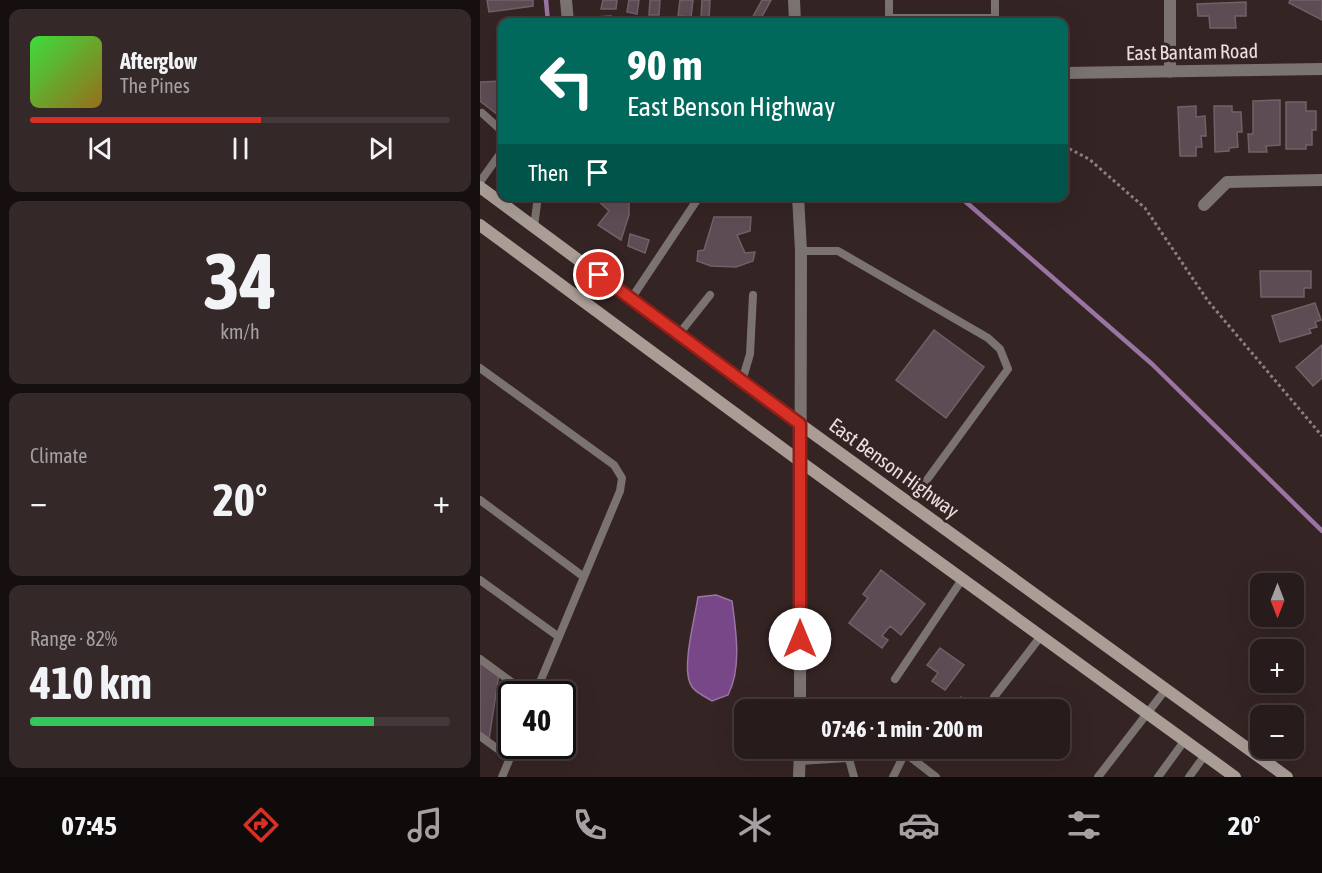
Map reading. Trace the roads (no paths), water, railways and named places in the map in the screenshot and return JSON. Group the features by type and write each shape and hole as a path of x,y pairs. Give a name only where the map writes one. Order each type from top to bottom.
{"main road":[{"name":"East Benson Highway","path":"480,187 498,200"},
{"name":"East Benson Highway","path":"499,201 800,424 1287,777"},
{"path":"480,225 801,462 1235,777"}],"street":[{"path":"566,0 568,18"},
{"path":"794,0 795,18"},
{"path":"1170,0 1170,72"},
{"name":"East Bantam Road","path":"1068,73 1322,69"},
{"path":"1204,205 1227,182 1322,180"},
{"path":"798,201 801,251 800,699"},
{"path":"799,777 800,759"}],"lane":[{"path":"889,0 889,18"},
{"path":"995,0 995,18"},
{"path":"482,113 498,127"},
{"path":"480,182 498,157"},
{"path":"534,227 537,201"},
{"path":"632,300 696,201"},
{"path":"801,251 838,251 988,338 1000,349 1008,369 910,503"},
{"path":"679,334 710,295"},
{"path":"742,381 750,354 753,295"},
{"path":"480,368 614,465 621,478 620,491 540,681"},
{"path":"480,500 584,577"},
{"path":"896,679 963,579"},
{"path":"480,580 559,637"},
{"path":"994,698 1041,636"},
{"path":"480,659 510,681"},
{"path":"1098,777 1166,689"},
{"path":"480,736 498,749"},
{"path":"1158,777 1185,740"},
{"path":"1189,777 1205,754"},
{"path":"502,777 510,759"},
{"path":"849,759 854,777"},
{"path":"893,777 901,759"},
{"path":"915,759 936,777"}],"waterway":[{"path":"546,0 548,18"},
{"path":"965,201 1152,364 1322,531"}]}
